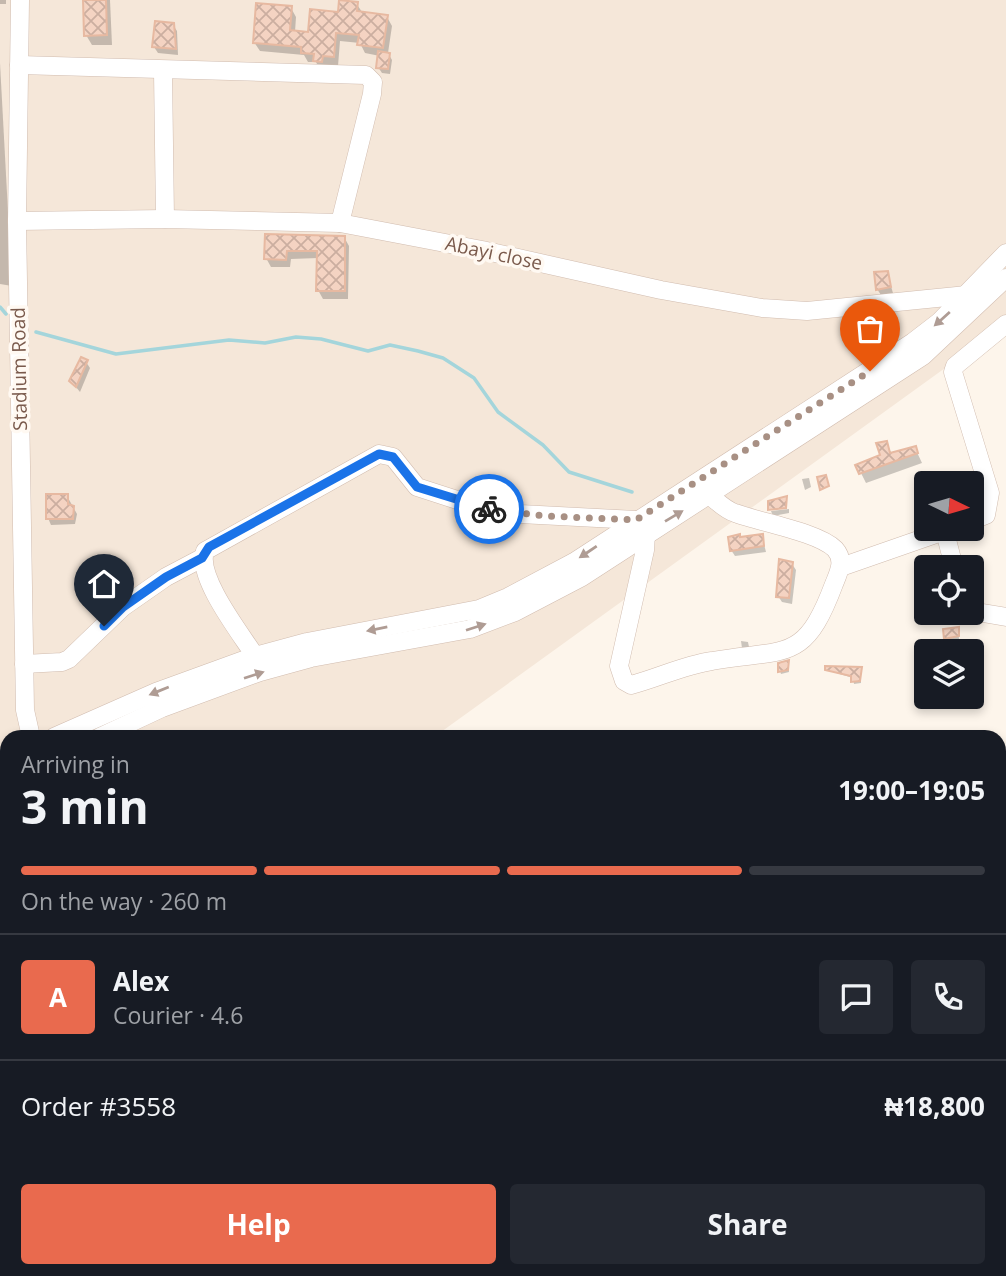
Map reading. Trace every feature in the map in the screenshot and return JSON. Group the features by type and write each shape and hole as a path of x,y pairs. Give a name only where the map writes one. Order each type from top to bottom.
{"street":[{"name":"Stadium Road","path":"20,0 17,221 25,710 29,730"},
{"path":"19,65 366,75 373,82 372,94 340,223"},
{"path":"163,71 165,219"},
{"name":"Abayi close","path":"17,221 165,219 340,223 482,250 661,290 762,308 807,311 967,295"},
{"path":"115,730 162,708 260,672 310,658 434,637 484,625 582,577 641,527 913,342 967,295 1006,253"},
{"path":"70,730 156,692 255,656 307,642 479,609 709,495 923,356 1006,278"},
{"path":"983,471 958,395 954,372 955,366 1006,324"},
{"path":"24,664 69,659 123,607 166,577 202,558 209,547 384,454 393,457 417,487 482,508 641,527"},
{"path":"984,475 990,493 984,516"},
{"path":"641,527 645,550 619,666 624,681 631,685 702,663 762,655 793,646 809,636 821,620 841,567 833,548 780,526 735,513 709,495"},
{"path":"841,567 917,541"},
{"path":"202,558 215,594 255,656"},
{"path":"984,613 1006,617"}],"shaded area":[{"path":"0,0 1006,0 1006,324 444,730 0,730"}],"building":[{"path":"83,0 106,0 107,35 84,36"},
{"path":"339,0 358,2 357,11 388,15 383,48 357,45 359,35 336,33 334,57 323,56 322,62 313,61 314,54 301,53 301,47 253,43 256,3 292,6 290,30 308,32 310,9 338,12"},
{"path":"155,21 174,23 176,49 152,47"},
{"path":"378,51 390,53 388,69 376,68"},
{"path":"265,234 345,236 345,291 316,291 317,251 287,251 286,260 264,259"},
{"path":"888,271 891,287 876,290 874,272"},
{"path":"81,357 88,360 76,387 69,381"},
{"path":"887,441 890,453 916,446 918,453 859,474 855,465 880,455 876,443"},
{"path":"826,475 829,486 820,490 817,477"},
{"path":"46,494 68,494 68,504 74,506 73,519 46,519"},
{"path":"787,496 786,508 768,510 768,501"},
{"path":"740,534 740,537 763,534 764,546 730,551 728,537"},
{"path":"779,559 793,562 789,598 776,597"},
{"path":"959,627 959,636 944,639 943,629"},
{"path":"789,660 788,670 778,672 778,663"},
{"path":"825,666 862,667 860,681 851,682 851,676 825,670"}],"waterway":[{"path":"0,307 6,314"},
{"path":"36,332 116,354 229,340 265,343 296,337 321,339 368,351 390,345 418,351 443,358 474,378 498,412 543,445 569,472 632,492"}],"way so far":[{"path":"489,509 571,518 636,520 870,371"}],"route":[{"path":"104,626 123,607 166,577 202,558 209,547 379,454 393,457 417,487 425,491 489,509"}]}
